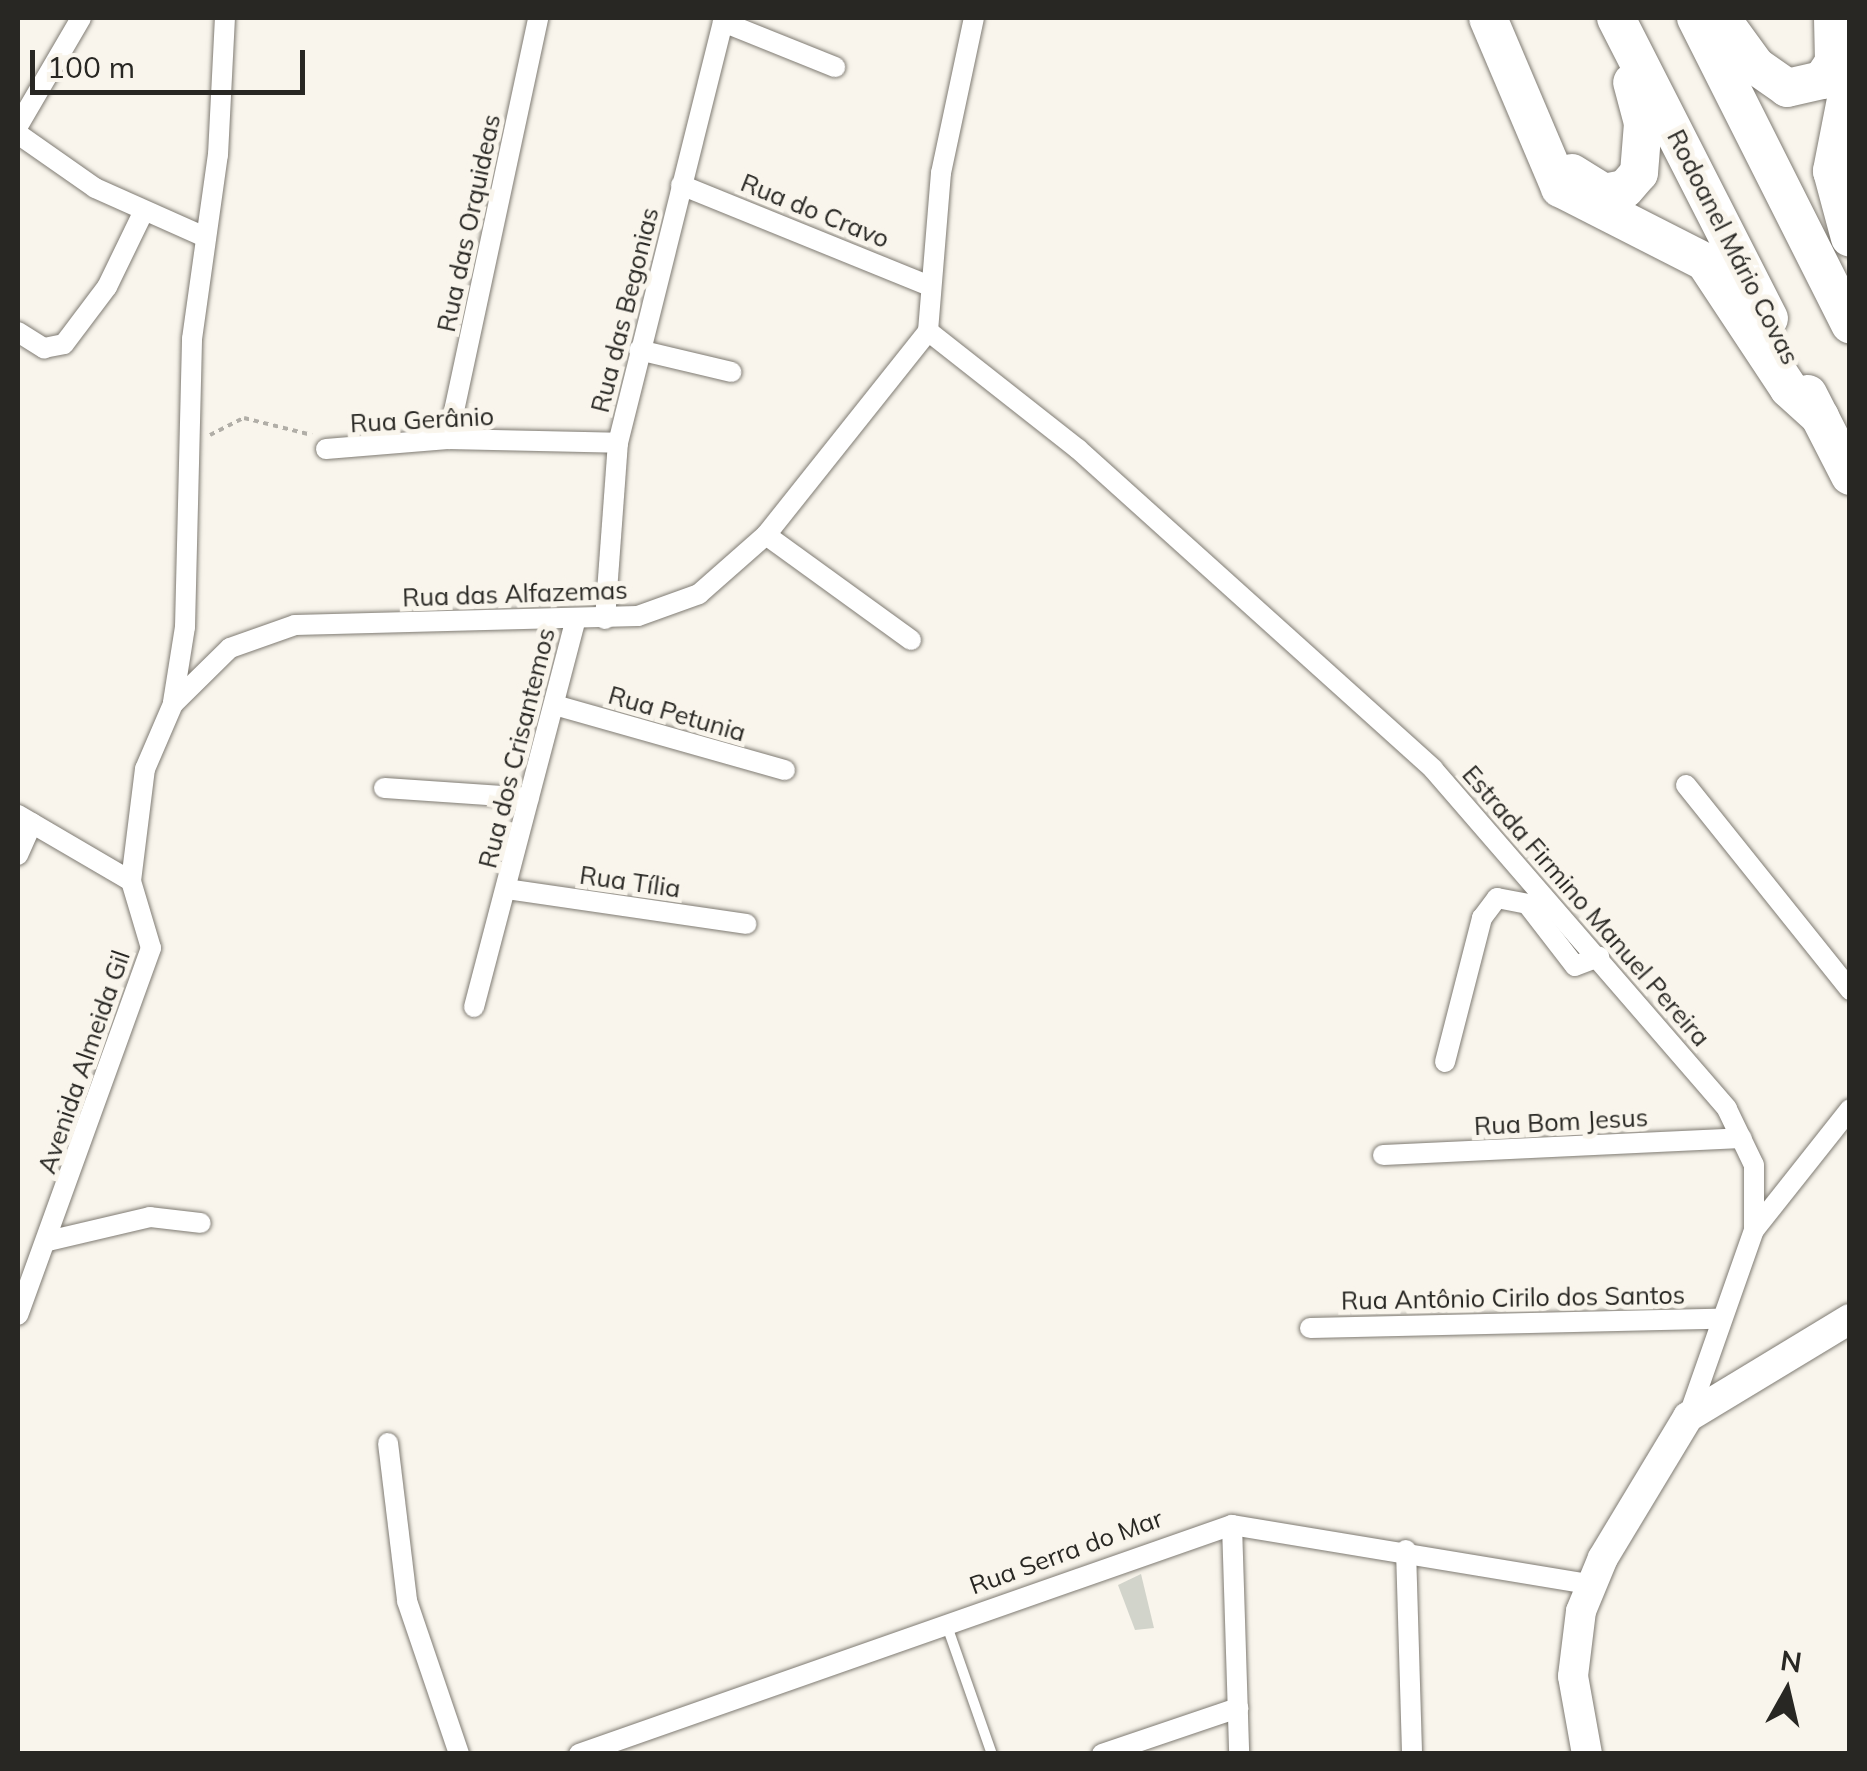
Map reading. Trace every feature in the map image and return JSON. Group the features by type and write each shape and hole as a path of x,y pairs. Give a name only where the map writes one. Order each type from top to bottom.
{"highway":[{"path":"1488,18 1560,188 1705,262 1789,389 1820,417"},
{"path":"1536,126 1582,186 1625,189 1639,173 1643,124 1615,18"},
{"name":"Rodoanel Mário Covas","path":"1615,18 1850,476"},
{"path":"1696,18 1850,324"},
{"path":"1720,18 1756,66 1787,88 1822,80 1834,62 1833,18"},
{"path":"1845,18 1850,28"},
{"path":"1850,79 1832,171 1850,238"}],"street":[{"path":"18,126 81,18"},
{"path":"173,704 185,626 186,447 203,236 218,156 224,18"},
{"name":"Rua das Orquideas","path":"448,439 538,18"},
{"path":"928,332 941,173 974,18"},
{"path":"724,20 835,67"},
{"name":"Rua das Begonias","path":"606,619 618,443 724,20"},
{"path":"18,134 143,213 203,236"},
{"name":"Rua do Cravo","path":"681,185 930,286"},
{"path":"18,332 44,348 64,344 107,287 143,213"},
{"name":"Rua das Alfazemas","path":"130,882 145,770 173,704 230,648 294,625 606,619 699,594 766,535 928,332"},
{"name":"Estrada Firmino Manuel Pereira","path":"928,332 1310,650 1434,769 1600,957 1742,1138 1759,1192 1754,1230 1717,1318 1688,1417"},
{"path":"639,350 731,372"},
{"name":"Rua Gerânio","path":"326,449 448,439 618,443"},
{"path":"766,535 911,640"},
{"name":"Rua dos Crisantemos","path":"474,1007 576,619"},
{"name":"Rua Petunia","path":"556,706 786,770"},
{"path":"1686,784 1850,990"},
{"path":"384,788 529,798"},
{"path":"18,855 24,819 130,882"},
{"name":"Avenida Almeida Gil","path":"18,1315 146,978 150,926 130,882"},
{"name":"Rua Tília","path":"507,889 746,924"},
{"path":"1445,1062 1482,918 1497,898 1527,904 1575,966 1600,957"},
{"path":"1754,1230 1850,1109"},
{"name":"Rua Bom Jesus","path":"1383,1156 1742,1138"},
{"path":"48,1240 150,1217 201,1224"},
{"name":"Rua Antônio Cirilo dos Santos","path":"1310,1328 1717,1318"},
{"path":"1588,1754 1573,1676 1588,1584 1688,1417 1850,1319"},
{"path":"388,1444 407,1602 460,1754"},
{"path":"1232,1525 1240,1754"},
{"name":"Rua Serra do Mar","path":"579,1754 1232,1525 1406,1550 1588,1584"},
{"path":"1406,1550 1412,1754"},
{"path":"1102,1754 1238,1708"}],"lane":[{"path":"946,1623 992,1754"}],"path":[{"name":"Rua Gerânio","path":"186,447 244,418 305,428 326,449"}],"building":[{"path":"1141,1574 1154,1628 1135,1630 1118,1585"}]}
